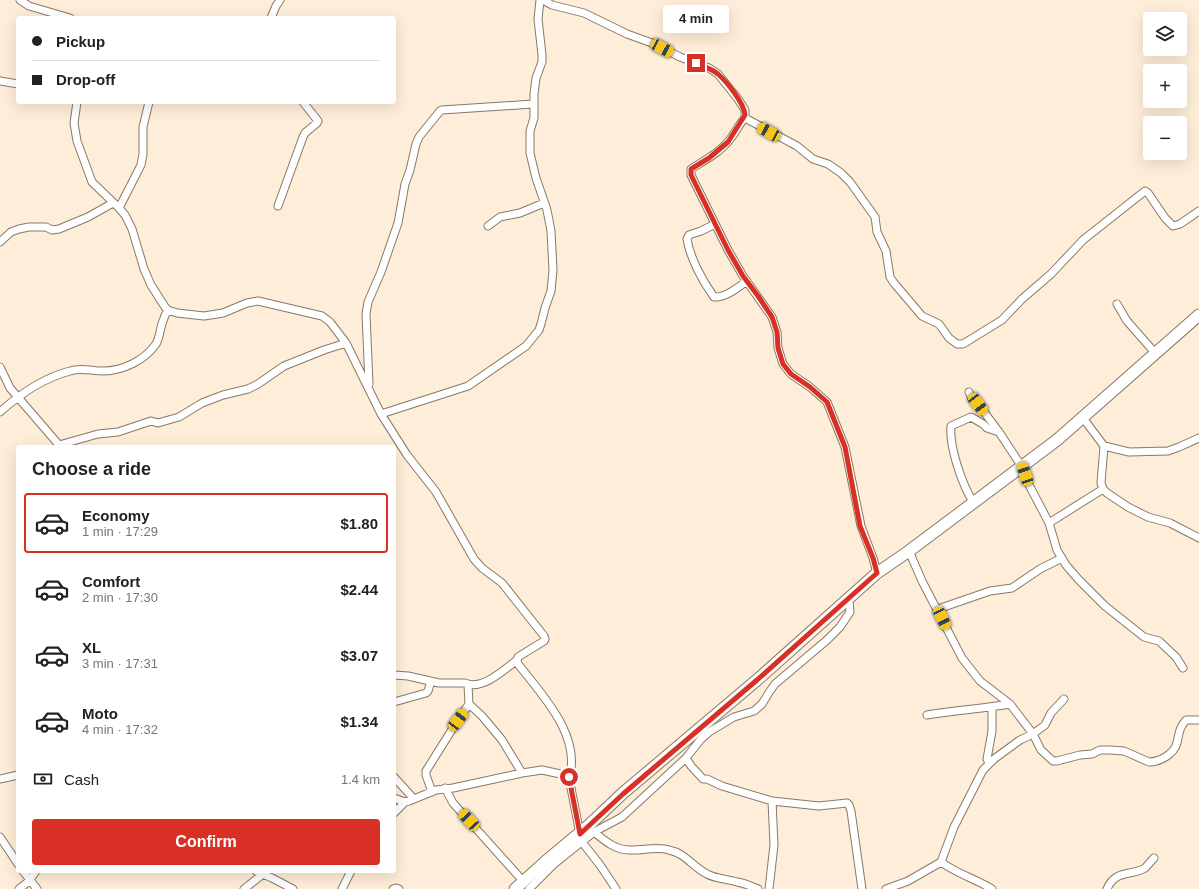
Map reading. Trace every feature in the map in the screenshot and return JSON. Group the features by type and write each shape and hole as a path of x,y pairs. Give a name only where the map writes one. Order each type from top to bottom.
{"highway":[{"path":"515,889 526,885 546,861 581,838 623,794 757,680 877,573 909,551 1057,440 1199,315"}],"street":[{"path":"20,0 29,6 63,16"},
{"path":"272,16 280,0"},
{"path":"381,414 468,386 526,346 542,324 545,308 553,285 554,270 551,231 530,153 530,131 534,118 533,104 536,78 542,62 538,20 540,0"},
{"path":"543,0 552,5 584,13 627,34 652,43 680,57 709,68 718,74 745,110 745,118 728,142 709,158 691,169 690,172 693,181 698,187 728,250 774,322 777,332 778,348 783,364 791,374 810,387 827,402 845,447 860,526 873,558 877,573"},
{"path":"0,81 16,84"},
{"path":"77,104 74,123 76,141 92,182 125,215 132,229 138,254 151,285 168,310 186,315 204,316 223,313 247,303 258,301 322,316 330,322 346,343 370,388 381,414 407,455 436,492 474,559 482,568 502,583 545,639 518,657 517,660 493,679 480,684 468,685 465,683 439,683 408,676 396,675"},
{"path":"119,208 140,165 143,154 143,127 149,104"},
{"path":"278,206 303,137 305,133 318,121 305,104"},
{"path":"370,388 367,307 397,227 405,184 419,137 430,122 442,110 533,104"},
{"path":"745,118 797,146 813,159 828,164 842,173 875,217 877,232 886,251 890,277 894,283 922,316 939,324 949,338 957,344 963,344 1002,320 1022,299 1051,274 1083,240 1145,191 1148,193 1165,218 1173,226 1180,224 1199,211"},
{"path":"0,242 12,232 19,229 30,227 52,230 59,229 88,217 113,203"},
{"path":"488,226 500,217 520,212 544,203"},
{"path":"715,224 701,232 689,235 687,239 690,254 704,284 714,297 717,298 732,292 747,281"},
{"path":"1117,304 1128,321 1156,354"},
{"path":"0,412 17,397 37,384 70,370 86,369 104,371 133,364 141,359 156,343 163,320 168,310"},
{"path":"0,367 10,388 59,445 86,437 118,432 151,421 158,423 179,417 202,403 223,395 248,389 284,366 346,343"},
{"path":"969,392 972,399 978,404 999,432 1022,466 1028,482 1049,523 1055,545 1062,558 1078,579 1105,606 1144,637 1160,641 1176,657 1183,668"},
{"path":"973,502 957,465 951,437 952,426 970,417 987,428 999,432"},
{"path":"1083,418 1104,446 1129,452 1168,451 1199,438"},
{"path":"1104,446 1101,478 1103,489 1128,507 1148,517 1170,523 1199,538"},
{"path":"1049,523 1103,489"},
{"path":"909,551 922,581 938,609 962,658 980,681 1010,704 1033,734 1041,750 1053,761 1092,754 1100,750 1124,751 1151,762 1163,759 1175,747 1180,727 1186,720 1199,720"},
{"path":"938,609 990,591 1012,588 1062,558"},
{"path":"581,838 622,817 686,758 701,739 709,732 734,718 754,711 762,704 775,684 827,640 840,626 850,612 849,599"},
{"path":"517,660 518,664 563,725 572,754 569,779 581,838 616,889"},
{"path":"396,701 426,693 431,681"},
{"path":"432,792 426,775 426,770 469,704 468,685"},
{"path":"886,889 908,881 942,862 954,827 980,775 989,763 1020,740 1033,734 1045,725 1049,720 1051,713 1064,699"},
{"path":"469,704 482,716 502,740 522,772"},
{"path":"927,715 1010,704"},
{"path":"989,763 987,759 992,731 992,707"},
{"path":"686,758 703,779 707,779 722,786 772,801 819,806 847,803 849,805 862,889"},
{"path":"396,811 405,802 414,800 432,792 522,772 542,770 565,775 569,779"},
{"path":"0,779 16,775"},
{"path":"396,779 414,800"},
{"path":"445,788 453,803 526,885"},
{"path":"396,799 405,802"},
{"path":"769,889 774,845 772,801"},
{"path":"594,832 608,843 621,849 629,850 651,848 669,850 680,854 701,871 709,875 739,882 746,887 758,889"},
{"path":"0,836 16,861"},
{"path":"1107,889 1111,882 1118,876 1145,868 1154,858"},
{"path":"942,862 961,874 981,882 992,889"},
{"path":"24,873 36,889"},
{"path":"20,889 34,873"},
{"path":"342,889 349,873"},
{"path":"244,889 263,874 293,889"},
{"path":"393,889 399,889"}],"route":[{"path":"569,777 580,834 623,794 757,680 877,573 873,558 860,526 845,447 827,402 810,387 787,371 780,357 777,332 772,317 743,276 728,250 698,187 693,181 690,172 691,169 709,158 728,142 740,122 745,118 744,107 718,74 709,68 696,63"}]}
